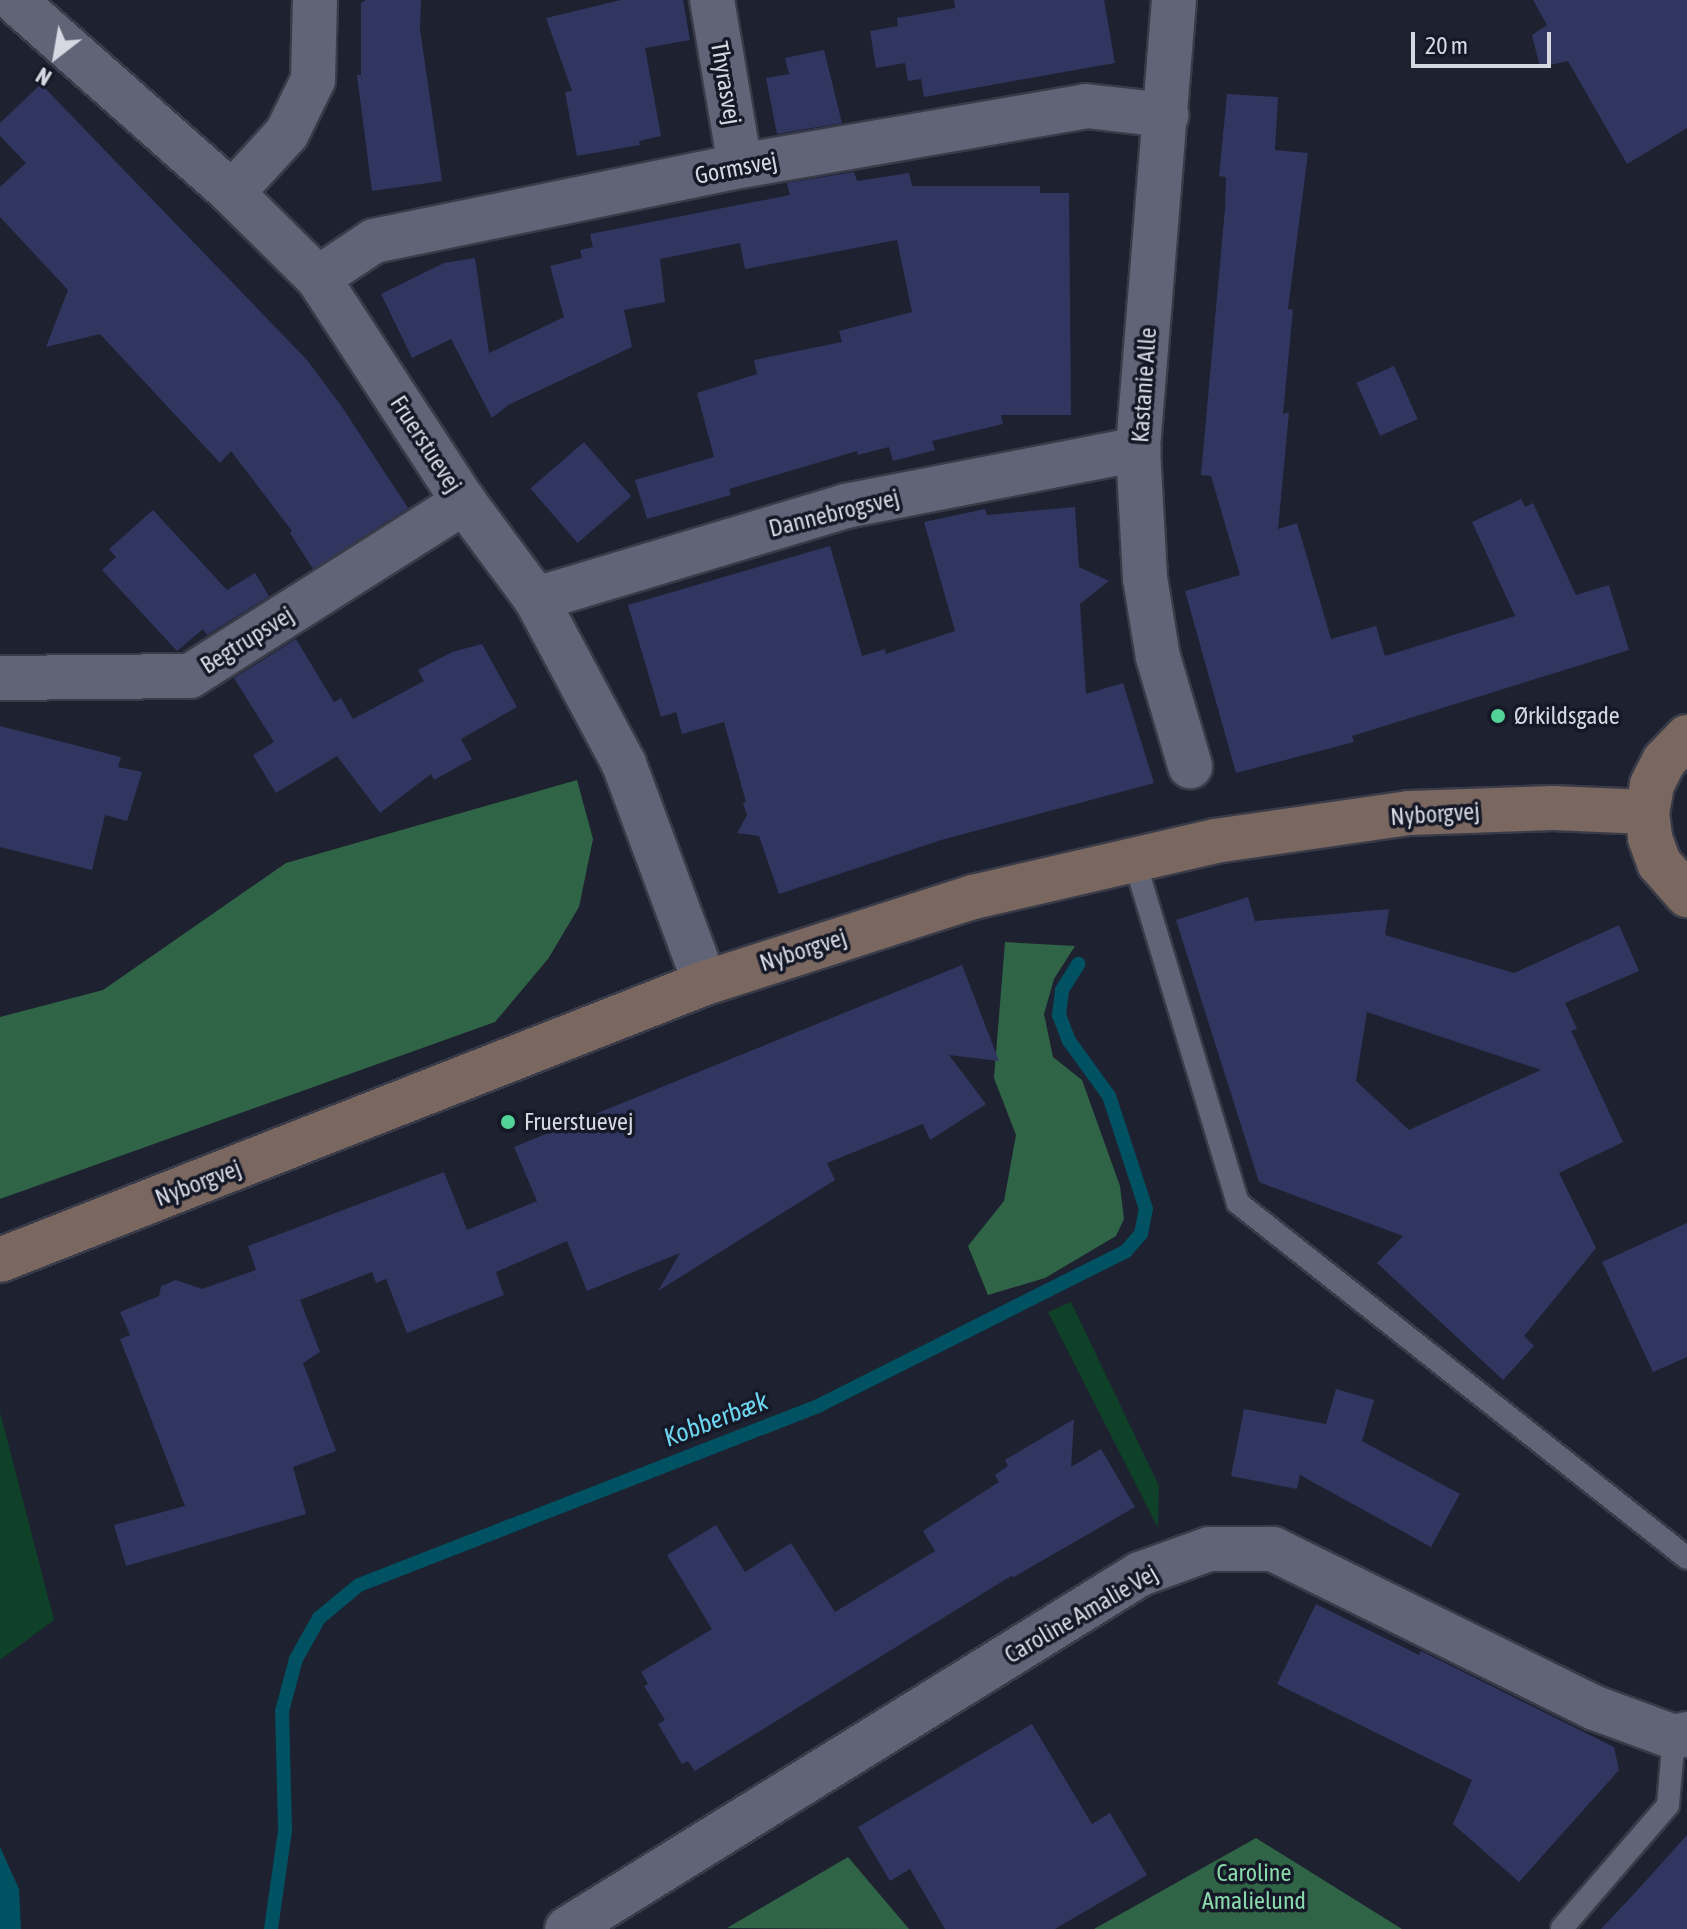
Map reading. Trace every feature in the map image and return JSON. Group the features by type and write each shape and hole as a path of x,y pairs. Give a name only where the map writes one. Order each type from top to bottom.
{"street":[{"name":"Fruerstuevej","path":"14,0 232,193 318,278 464,502 536,599 624,764 705,983"},
{"path":"232,193 287,133 313,80 315,0"},
{"name":"Thyrasvej","path":"712,0 740,166"},
{"name":"Kastanie Alle","path":"1174,0 1138,449 1145,578 1158,657 1190,766"},
{"name":"Gormsvej","path":"318,278 374,241 740,166 1086,106 1166,115"},
{"name":"Dannebrogsvej","path":"536,599 846,506 1138,449"},
{"name":"Begtrupsvej","path":"0,678 190,676 464,502"},
{"path":"1687,737 1664,761 1652,785 1647,812 1650,838 1659,863 1687,895"},
{"name":"Nyborgvej","path":"0,1260 705,983 973,897 1215,841 1409,813 1553,808 1647,812"},
{"name":"Caroline Amalie Vej","path":"567,1929 1140,1574 1209,1549 1273,1549 1595,1708 1680,1736"}],"lane":[{"path":"1134,859 1238,1203 1687,1558"},
{"name":"Caroline Amalie Vej","path":"1562,1928 1668,1805 1680,1736"}],"green space":[{"path":"577,780 593,839 579,907 548,959 495,1022 0,1199 0,1017 103,990 286,863"},
{"path":"1005,942 1075,946 1054,979 1044,1014 1053,1057 1082,1080 1120,1186 1124,1219 1116,1236 1045,1278 988,1295 968,1246 1004,1201 1016,1135 994,1078"},
{"path":"1071,1302 1159,1486 1158,1528 1048,1312"},
{"path":"0,1412 54,1620 0,1660"},
{"name":"Caroline Amalielund","path":"1256,1838 1402,1929 1094,1929"},
{"path":"848,1857 909,1929 727,1928"}],"water":[{"path":"0,1847 19,1889 21,1929 0,1929"}],"building":[{"path":"366,0 421,0 420,29 442,181 372,191 357,75 361,75 361,3"},
{"path":"621,0 683,0 690,40 645,48 661,136 639,141 640,145 577,156 565,92 572,91 546,18"},
{"path":"954,0 1104,0 1115,63 924,97 921,79 908,81 905,63 876,68 870,31 898,26 897,18 955,8"},
{"path":"1533,0 1687,0 1687,128 1627,164 1568,61 1540,67 1532,35 1547,25"},
{"path":"824,50 842,123 777,134 766,78 789,74 785,58"},
{"path":"41,84 307,360 342,407 408,508 313,569 290,533 292,531 231,451 220,463 100,334 46,347 68,290 0,217 0,187 26,163 0,136 0,123"},
{"path":"1227,94 1278,97 1275,150 1308,153 1288,309 1293,310 1283,414 1289,412 1278,529 1297,523 1331,639 1376,626 1385,656 1515,616 1472,522 1521,499 1525,507 1533,503 1576,595 1609,585 1629,650 1352,736 1354,742 1236,773 1185,591 1240,575 1211,476 1201,475 1225,208 1226,177 1219,176"},
{"path":"854,172 857,181 909,173 912,186 1040,186 1040,193 1069,193 1071,415 1001,415 1003,424 932,441 935,450 893,461 889,447 858,455 857,451 729,489 731,495 647,519 635,480 714,457 697,393 757,374 754,360 842,342 839,331 912,312 897,240 745,269 740,243 660,259 665,302 624,310 632,347 508,405 492,418 451,339 412,358 381,294 444,263 475,258 489,353 564,317 550,266 582,258 580,250 593,247 590,234 790,195 787,183"},
{"path":"1394,366 1418,419 1380,436 1357,383"},
{"path":"584,442 631,496 578,543 530,489"},
{"path":"1075,507 1079,567 1109,581 1080,604 1086,694 1123,683 1154,783 941,840 779,894 759,836 737,833 747,815 743,803 746,802 724,722 682,734 676,712 661,717 628,605 830,546 862,656 885,649 886,654 955,631 924,522 985,509 987,515"},
{"path":"153,510 227,590 255,573 269,596 207,635 203,629 177,651 102,570 116,557 109,549"},
{"path":"296,639 334,702 341,698 353,719 424,681 418,670 452,652 482,644 517,707 461,739 472,759 434,780 431,774 380,813 337,756 276,793 253,755 274,742 234,678"},
{"path":"0,726 121,757 118,767 142,772 127,821 105,815 92,870 0,847"},
{"path":"1248,897 1255,921 1389,909 1385,935 1514,973 1619,925 1639,971 1565,1003 1577,1029 1571,1031 1623,1142 1559,1173 1596,1248 1524,1336 1534,1346 1503,1380 1377,1263 1403,1236 1259,1182 1176,920","holes":["1367,1012 1541,1070 1409,1130 1356,1081"]},
{"path":"962,965 999,1061 949,1055 986,1104 930,1140 923,1124 827,1163 835,1180 658,1291 680,1253 587,1291 567,1241 496,1272 504,1295 407,1333 386,1279 376,1283 372,1272 300,1300 320,1352 303,1363 336,1451 293,1467 306,1514 126,1566 114,1525 185,1506 120,1339 130,1335 120,1312 159,1296 161,1286 176,1280 202,1289 256,1270 248,1246 444,1172 467,1230 537,1201 514,1147"},
{"path":"1687,1223 1687,1357 1653,1372 1602,1262"},
{"path":"1336,1389 1374,1400 1362,1441 1460,1494 1431,1547 1300,1475 1297,1489 1231,1476 1244,1409 1326,1424"},
{"path":"1074,1419 1071,1467 1101,1449 1135,1507 1011,1576 695,1771 688,1761 682,1764 658,1724 665,1720 644,1686 648,1684 641,1672 712,1629 667,1555 716,1525 745,1572 791,1543 835,1612 935,1551 923,1531 999,1482 995,1475 1008,1466 1005,1460"},
{"path":"1316,1604 1419,1655 1421,1651 1614,1747 1619,1770 1519,1882 1453,1824 1472,1780 1277,1684"},
{"path":"1032,1724 1092,1824 1110,1813 1147,1875 1055,1929 945,1929 910,1869 890,1881 858,1827"},
{"path":"1687,1835 1687,1929 1601,1929 1633,1895"}],"waterway":[{"name":"Kobberbæk","path":"271,1929 285,1831 282,1711 296,1659 319,1618 359,1585 818,1406 1126,1251 1141,1234 1146,1209 1109,1096 1069,1041 1059,1015 1062,990 1078,964"}],"place":[{"name":"Ørkildsgade","path":"1498,716"},
{"name":"Fruerstuevej","path":"508,1122"}]}
